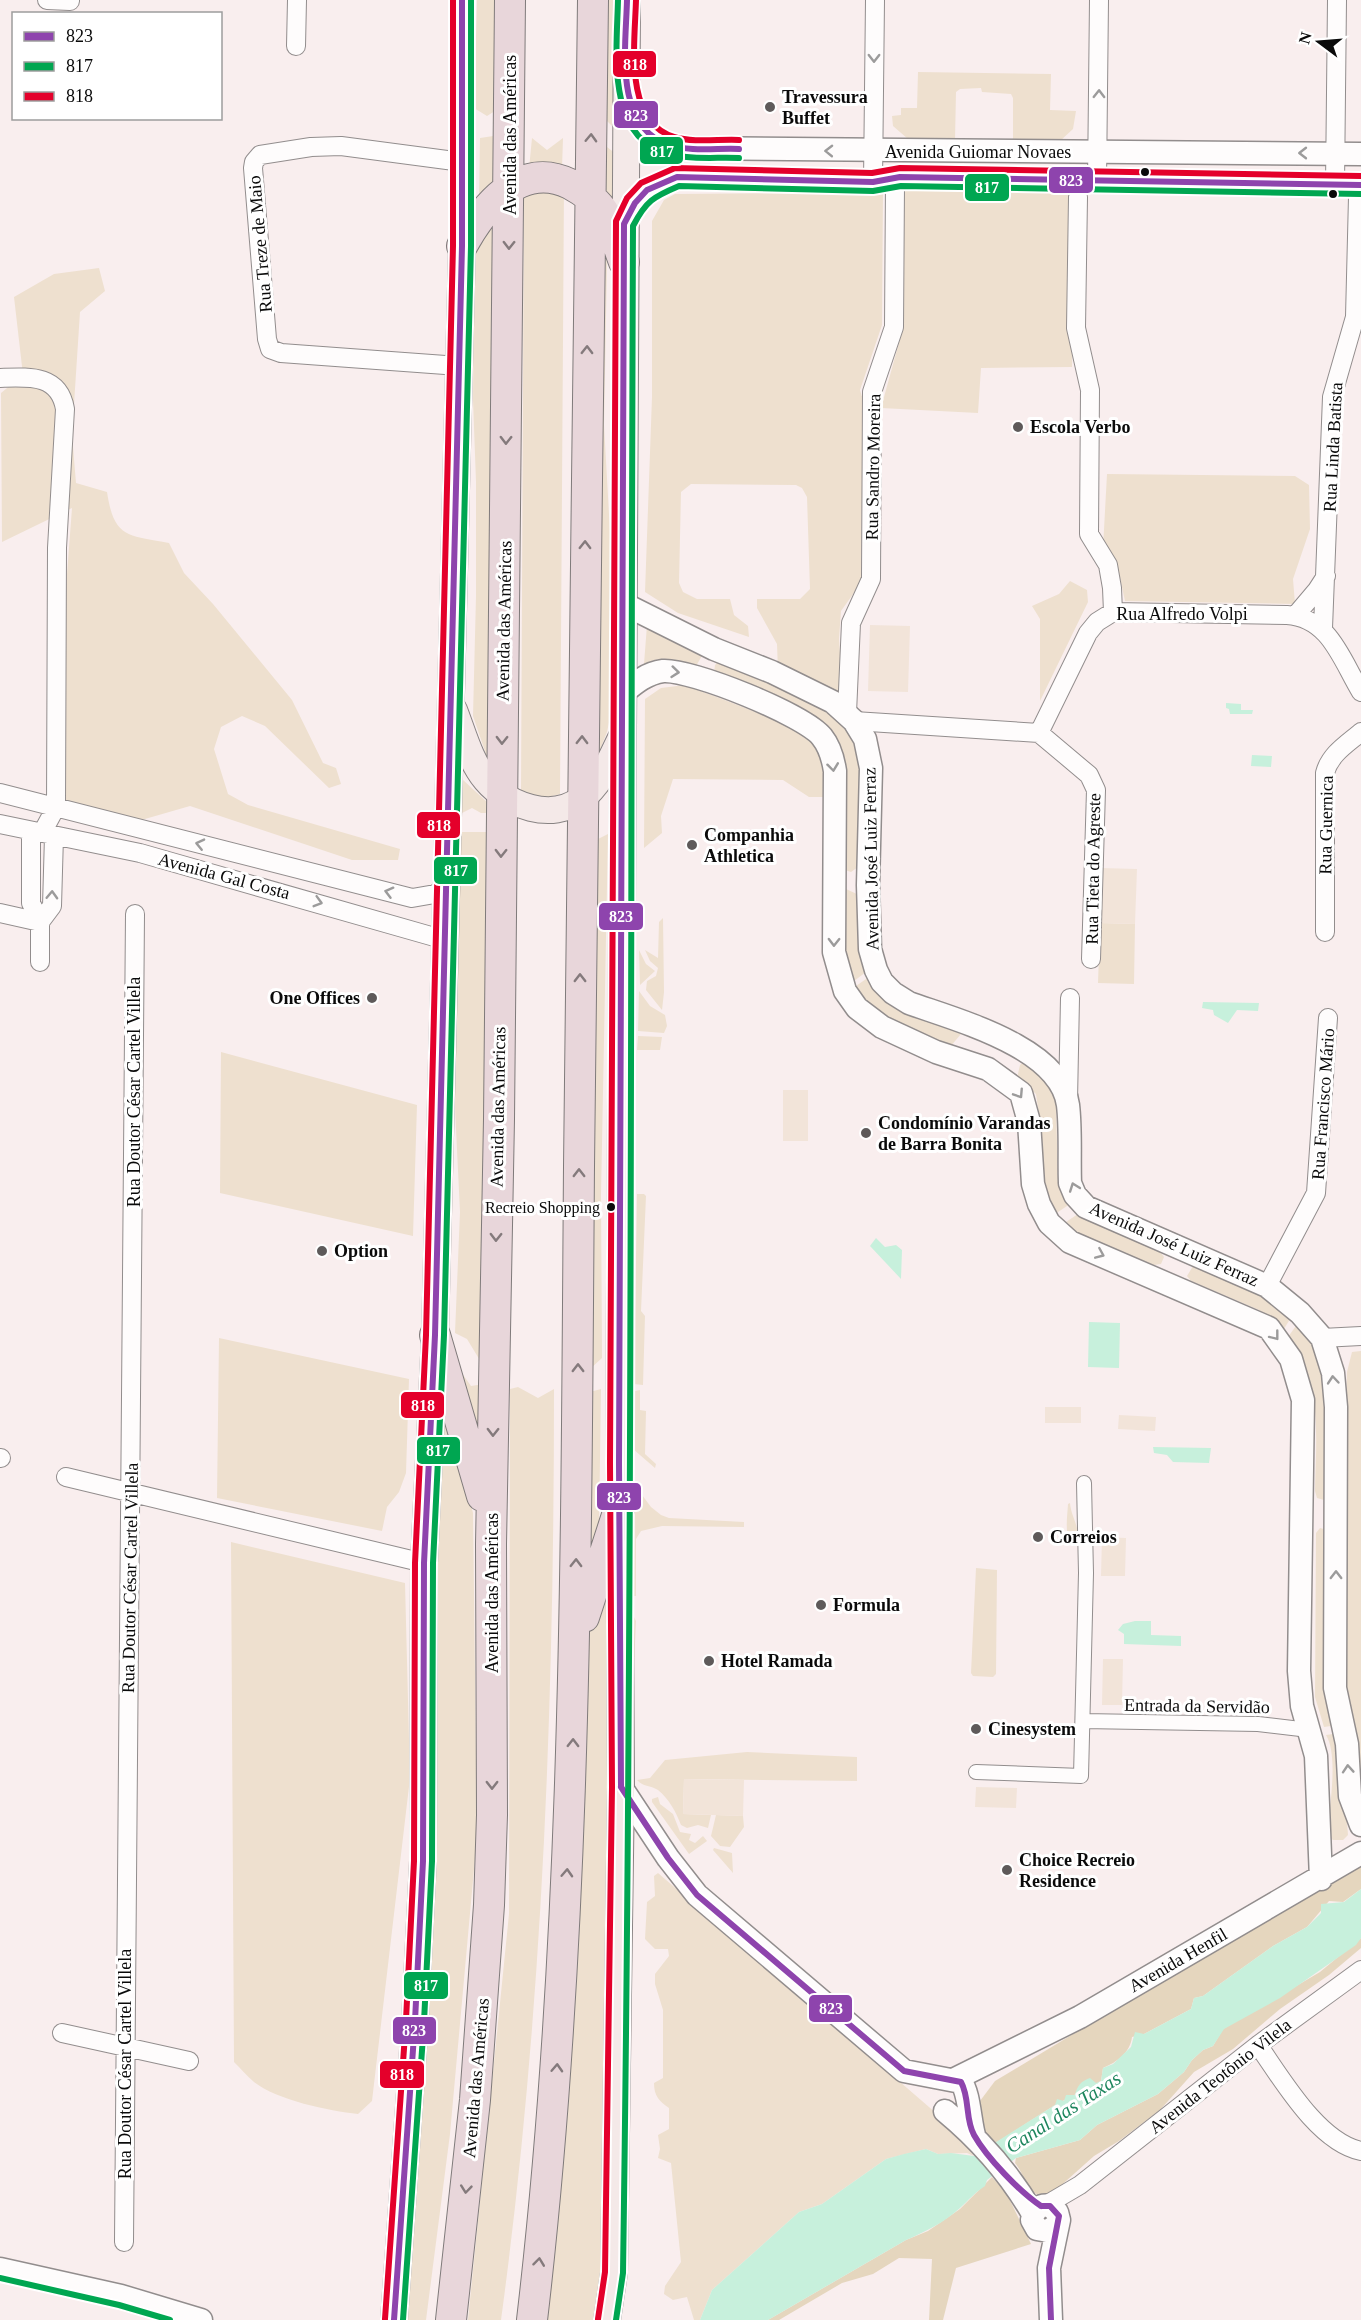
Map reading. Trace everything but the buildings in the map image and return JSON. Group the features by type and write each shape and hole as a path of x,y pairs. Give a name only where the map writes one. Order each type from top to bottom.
{"highway":[{"name":"Avenida das Américas","path":"451,2320 475,2100 489,1905 492,1815 491,1544 510,186 510,0"},
{"path":"532,2320 555,2099 571,1802 575,1642 581,799 592,0"},
{"path":"462,246 474,224 510,186 522,180 548,177 561,179 589,197 603,212 624,262"},
{"path":"435,1335 481,1490 491,1544"},
{"path":"575,1642 621,1506"}],"main road":[{"path":"394,2320 415,2021 423,1861 424,1563 435,1335 462,246 462,0"},
{"path":"607,2320 614,2273 621,1787 624,224 627,0"},
{"path":"450,698 472,758 486,780 501,795 535,810 571,805 581,799 602,777 624,732"}],"street":[{"path":"47,0 70,0"},
{"path":"296,46 297,0"},
{"name":"Rua Sandro Moreira","path":"850,717 850,623 871,579 872,392 894,327 884,183 874,152 875,0"},
{"path":"1097,182 1099,0"},
{"path":"1335,185 1337,0"},
{"name":"Avenida Guiomar Novaes","path":"626,89 633,111 645,130 656,140 684,148 874,152 1361,154"},
{"name":"Rua Treze de Maio","path":"459,366 281,352 270,349 267,339 253,168 254,162 260,155 311,147 340,146 462,162"},
{"name":"Avenida Guiomar Novaes","path":"624,224 635,203 647,190 676,177 884,183 900,177 1335,185 1359,191"},
{"name":"Rua Linda Batista","path":"1323,628 1327,574 1332,397 1354,317 1359,191"},
{"path":"1078,198 1076,328 1090,390 1089,534 1092,544 1108,565 1113,612"},
{"path":"0,378 38,379 52,384 63,397 65,409 57,548 56,807 42,833 31,903 40,922 40,962"},
{"path":"1295,616 1327,574"},
{"path":"624,604 714,649 772,672 833,702 850,717 1038,733"},
{"name":"Rua Alfredo Volpi","path":"1038,733 1088,633 1096,622 1113,612 1295,616 1323,628"},
{"path":"1323,628 1361,692"},
{"path":"706,680 704,668 714,649"},
{"name":"Avenida José Luiz Ferraz","path":"623,693 641,678 662,671 678,672 706,680 798,718 813,728 826,742 835,771 834,952 845,991 857,1008 882,1027 936,1052 988,1069 1021,1093 1029,1122 1033,1184 1039,1204 1049,1223 1070,1242 1170,1283 1269,1328 1291,1359 1303,1400 1304,1457 1300,1514 1299,1671 1302,1706 1316,1756 1321,1879"},
{"name":"Avenida José Luiz Ferraz","path":"850,717 865,739 871,768 868,885 870,949 882,981 893,993 909,1003 1018,1045 1034,1056 1057,1080 1068,1103 1070,1183 1075,1195 1086,1207 1267,1286 1300,1313 1322,1338 1333,1372 1337,1513 1335,1688 1347,1744 1350,1796 1361,1825"},
{"name":"Rua Guernica","path":"1325,932 1325,773 1334,755 1361,732"},
{"name":"Rua Tieta do Agreste","path":"1038,733 1089,775 1096,790 1091,959"},
{"name":"Avenida Gal Costa","path":"0,793 145,831 307,869 412,898 435,894 445,888"},
{"name":"Avenida Gal Costa","path":"0,824 140,853 445,940"},
{"path":"140,853 145,831"},
{"path":"835,884 868,885"},
{"path":"0,913 40,922"},
{"name":"Rua Doutor César Cartel Villela","path":"124,2242 135,915"},
{"path":"1068,1103 1070,998"},
{"name":"Rua Francisco Mário","path":"1267,1286 1316,1193 1328,1018"},
{"path":"986,1032 1003,1055 1002,1062 998,1066 988,1069"},
{"path":"1170,1283 1185,1251"},
{"path":"1322,1338 1361,1336"},
{"path":"66,1477 424,1563"},
{"path":"976,1772 1081,1776 1086,1572 1084,1483"},
{"path":"1300,1514 1337,1513"},
{"name":"Entrada da Servidão","path":"1083,1721 1266,1724 1309,1730"},
{"path":"621,1787 668,1858 697,1895 904,2071 959,2088 979,2141 1016,2187 1046,2217 1051,2320"},
{"path":"1290,1896 1309,1861 1316,1842 1317,1824"},
{"name":"Avenida Henfil","path":"979,2141 945,2111 958,2110 959,2088 974,2088 992,2063 1080,2017 1321,1879 1361,1853"},
{"name":"Avenida Teotônio Vilela","path":"1046,2217 1080,2185 1258,2044 1361,1970"},
{"path":"62,2033 124,2049 189,2061"},
{"path":"1258,2044 1323,2131 1347,2147 1361,2151"},
{"path":"0,2269 121,2296 201,2320"}],"shaded area":[{"path":"477,0 498,0 498,109 487,116 474,108"},
{"path":"600,0 616,0 617,131 600,114"},
{"path":"918,72 1051,74 1050,110 1076,111 1073,129 1060,141 1013,141 1013,98 1011,94 982,92 981,88 960,89 956,92 955,140 908,139 893,126 892,116 901,115 901,108 917,108"},
{"path":"500,135 501,176 479,202 480,138"},
{"path":"532,138 547,150 563,138 562,169 529,169"},
{"path":"598,140 616,154 615,214 606,198"},
{"path":"564,187 560,794 541,799 521,791 524,189"},
{"path":"904,189 1077,190 1072,367 981,368 978,413 881,408 903,328"},
{"path":"883,192 882,325 860,390 863,400 861,583 841,611 839,639 843,694 778,670 777,644 757,608 757,599 800,599 810,589 807,497 802,488 796,485 691,484 681,492 679,583 683,592 697,599 730,599 734,615 748,626 749,637 678,613 645,592 652,397 652,221 664,200 675,194"},
{"path":"497,203 489,763 473,716 476,596 473,400 474,255 479,235"},
{"path":"598,223 605,245 607,264 604,425 612,568 610,718 596,760"},
{"path":"99,268 105,291 80,312 72,435 76,483 107,492 114,518 125,532 169,543 184,573 213,604 292,700 323,763 336,768 341,784 329,788 265,726 242,716 221,727 214,749 228,794 248,805 400,849 398,860 352,860 190,806 138,821 66,801 61,653 72,508 2,542 1,393 23,375 14,297 54,274"},
{"path":"1107,474 1295,476 1309,485 1310,529 1293,579 1295,604 1125,601 1118,569 1103,548"},
{"path":"1070,581 1087,590 1088,602 1040,701 1040,619 1032,606 1059,594"},
{"path":"647,625 703,654 696,666 664,659 644,664"},
{"path":"870,625 910,626 908,692 868,691"},
{"path":"719,661 827,706 848,731 857,746 860,758 860,853 858,867 851,872 845,870 845,759 831,733 714,673 715,665"},
{"path":"685,685 776,721 808,739 818,748 823,759 823,797 809,797 783,780 673,779 661,816 662,833 644,848 645,699 661,688"},
{"path":"462,779 488,803 488,813 481,813 472,808 460,814"},
{"path":"461,832 489,832 484,1367 467,1339 455,1333 460,1212 454,1087"},
{"path":"608,834 601,1195 602,1358 590,1369 594,841"},
{"path":"1101,868 1137,869 1135,924 1100,923"},
{"path":"846,889 859,895 862,902 860,958 866,972 850,984 838,951 840,892"},
{"path":"663,918 664,992 662,1010 646,990 647,981 656,976 658,968 650,961 645,950 658,958 659,922"},
{"path":"1100,923 1135,924 1134,984 1098,983"},
{"path":"639,950 646,964 655,971 640,985"},
{"path":"869,977 912,1010 961,1034 950,1047 873,1016 853,988"},
{"path":"639,991 650,1006 665,1015 667,1026 664,1033 638,1031"},
{"path":"638,1036 662,1037 660,1050 637,1050"},
{"path":"221,1052 417,1105 413,1236 220,1193"},
{"path":"1026,1060 1044,1080 1056,1104 1058,1183 1070,1204 1055,1214 1042,1180 1040,1121 1036,1094 1017,1078 1020,1065"},
{"path":"783,1090 808,1090 808,1141 783,1141"},
{"path":"637,1194 646,1196 641,1311 645,1316 643,1385 634,1384"},
{"path":"1078,1214 1158,1249 1164,1257 1161,1264 1154,1265 1078,1235 1063,1224"},
{"path":"1193,1266 1200,1266 1246,1284 1292,1316 1282,1332 1259,1310 1191,1281 1187,1276"},
{"path":"1298,1323 1315,1344 1324,1367 1327,1498 1324,1500 1317,1498 1315,1491 1316,1431 1312,1391 1299,1354 1288,1337"},
{"path":"219,1338 409,1379 406,1473 399,1492 387,1507 382,1531 217,1498"},
{"path":"1361,1351 1361,1815 1344,1676 1342,1516 1347,1372 1352,1352"},
{"path":"454,1362 471,1386 484,1384 484,1480"},
{"path":"518,1387 538,1398 554,1389 552,1622 543,1855 527,2088 501,2320 468,2320 509,1914 510,1389"},
{"path":"601,1389 599,1529 590,1562 590,1392"},
{"path":"441,1390 473,1513 477,1836 450,2134 426,2320 400,2320 437,1560"},
{"path":"640,1390 640,1410 646,1411 645,1454 656,1464 655,1468 633,1449 635,1391"},
{"path":"1045,1407 1081,1407 1081,1423 1045,1423"},
{"path":"1119,1415 1156,1417 1155,1431 1118,1429"},
{"path":"633,1483 651,1507 661,1515 669,1518 744,1522 744,1527 662,1526 641,1531 636,1539 636,1596 633,1596"},
{"path":"1070,1503 1078,1535 1077,1540 1070,1544 1067,1525 1068,1504"},
{"path":"1320,1528 1327,1530 1338,1725 1324,1727 1315,1697 1316,1533"},
{"path":"1102,1537 1126,1538 1125,1576 1101,1576"},
{"path":"231,1542 405,1583 410,1778 372,2101 358,2114 318,2107 276,2094 254,2082 234,2062"},
{"path":"976,1568 997,1570 996,1674 993,1677 973,1676 971,1673"},
{"path":"608,1574 604,2227 597,2320 537,2320 585,1628"},
{"path":"633,1615 636,1621 633,1687 631,1686"},
{"path":"1103,1659 1123,1659 1122,1705 1102,1705"},
{"path":"1340,1733 1348,1835 1343,1840 1333,1840 1327,1836 1333,1769 1330,1744 1326,1735"},
{"path":"747,1752 857,1757 857,1781 684,1779 683,1814 711,1815 708,1828 698,1825 687,1828 681,1825 672,1806 658,1790 637,1780 650,1778 665,1760"},
{"path":"684,1779 744,1780 743,1816 683,1814"},
{"path":"976,1787 1017,1788 1016,1808 975,1807"},
{"path":"658,1797 660,1804 673,1814 680,1832 691,1834 689,1840 695,1843 703,1836 707,1841 689,1854 652,1802 652,1799"},
{"path":"716,1815 743,1816 744,1827 730,1847 720,1846 711,1836"},
{"path":"714,1848 732,1853 733,1873 713,1850"},
{"path":"1361,1861 1361,1889 1343,1902 1329,1901 1307,1927 1273,1946 1203,1996 1194,1998 1191,2009 1144,2034 1132,2037 1129,2048 1122,2056 1103,2068 1101,2081 1055,2105 994,2144 983,2133 980,2101 995,2081"},
{"path":"658,1873 951,2126 974,2156 967,2153 938,2154 926,2149 886,2159 822,2204 799,2212 712,2290 700,2320 694,2320 687,2297 673,2300 664,2294 665,2286 681,2262 671,2163 658,2158 660,2149 658,2135 669,2129 669,2108 658,2098 654,2083 663,2078 663,2010 655,1984 655,1974 669,1956 668,1949 655,1949 645,1939 647,1902 655,1896 654,1876"},
{"path":"1361,1938 1361,1948 1329,1975 1280,2009 1233,2049 1194,2072 1160,2110 1119,2141 1094,2156 1047,2198 1031,2189 1015,2163 1016,2158 1080,2140 1097,2125 1158,2094 1184,2072 1203,2050 1213,2046 1223,2029 1320,1972"},
{"path":"992,2177 1007,2194 1031,2244 956,2268 943,2320 929,2320 932,2259 899,2258 873,2274 842,2283 779,2320 768,2320 906,2240 928,2231 960,2209"}],"water":[{"path":"1226,703 1241,704 1241,710 1253,710 1252,714 1230,714"},
{"path":"1252,755 1272,756 1271,767 1251,766"},
{"path":"1203,1002 1259,1003 1258,1011 1237,1010 1228,1023 1214,1015 1213,1010 1202,1008"},
{"path":"876,1238 885,1247 896,1245 902,1250 901,1279 870,1246"},
{"path":"1089,1322 1120,1323 1119,1368 1088,1367"},
{"path":"1153,1447 1211,1448 1209,1463 1173,1462 1167,1455 1154,1453"},
{"path":"1151,1621 1151,1635 1181,1636 1181,1646 1124,1644 1124,1634 1118,1630 1123,1624"},
{"name":"Canal das Taxas","path":"1361,1889 1361,1938 1356,1945 1280,1998 1224,2029 1213,2046 1203,2050 1184,2072 1158,2094 1097,2125 1080,2140 1016,2158 987,2180 985,2186 941,2222 768,2320 700,2320 712,2290 799,2212 822,2204 886,2159 926,2149 938,2154 974,2156 1055,2105 1057,2099 1064,2101 1066,2095 1075,2095 1078,2086 1084,2081 1090,2078 1096,2083 1101,2081 1103,2068 1113,2064 1131,2047 1135,2032 1144,2034 1191,2009 1194,1998 1203,1996 1273,1946 1307,1927 1321,1913 1321,1904 1344,1902"}],"transit line":[{"name":"818","path":"385,2319 406,2020 414,1861 415,1563 426,1335 453,246 453,0"},
{"name":"823","path":"394,2320 415,2021 423,1861 424,1563 435,1335 462,246 462,0"},
{"name":"817","path":"403,2320 424,2022 432,1861 433,1563 444,1335 471,246 471,0"},
{"name":"817","path":"618,0 619,90 624,111 634,130 648,145 669,154 695,158 739,158"},
{"name":"823","path":"627,0 625,39 627,83 631,103 639,121 651,135 669,145 695,149 739,149"},
{"name":"818","path":"636,0 634,57 639,98 646,115 658,128 674,137 698,140 739,140"},
{"name":"818","path":"598,2319 605,2272 612,1787 610,1463 616,221 627,198 641,183 675,168 872,173 900,168 1361,176"},
{"name":"823","path":"621,1787 619,1463 624,224 635,203 647,190 677,177 873,182 900,177 1361,185"},
{"name":"817","path":"616,2320 623,2273 626,2017 631,1250 633,226 651,201 679,186 873,191 901,186 1361,194"},
{"name":"823","path":"621,1787 668,1858 697,1895 904,2071 961,2082 974,2135 1005,2174 1041,2206"},
{"name":"823","path":"1041,2206 1050,2206 1059,2216 1049,2268 1051,2320"},
{"name":"817","path":"0,2278 119,2305 170,2320"}],"place":[{"name":"Travessura Buffet","path":"770,107"},
{"name":"Escola Verbo","path":"1018,427"},
{"name":"Companhia Athletica","path":"692,845"},
{"name":"One Offices","path":"372,998"},
{"name":"Condomínio Varandas de Barra Bonita","path":"866,1133"},
{"name":"Recreio Shopping","path":"611,1207"},
{"name":"Option","path":"322,1251"},
{"name":"Correios","path":"1038,1537"},
{"name":"Formula","path":"821,1605"},
{"name":"Hotel Ramada","path":"709,1661"},
{"name":"Cinesystem","path":"976,1729"},
{"name":"Choice Recreio Residence","path":"1007,1870"}]}
